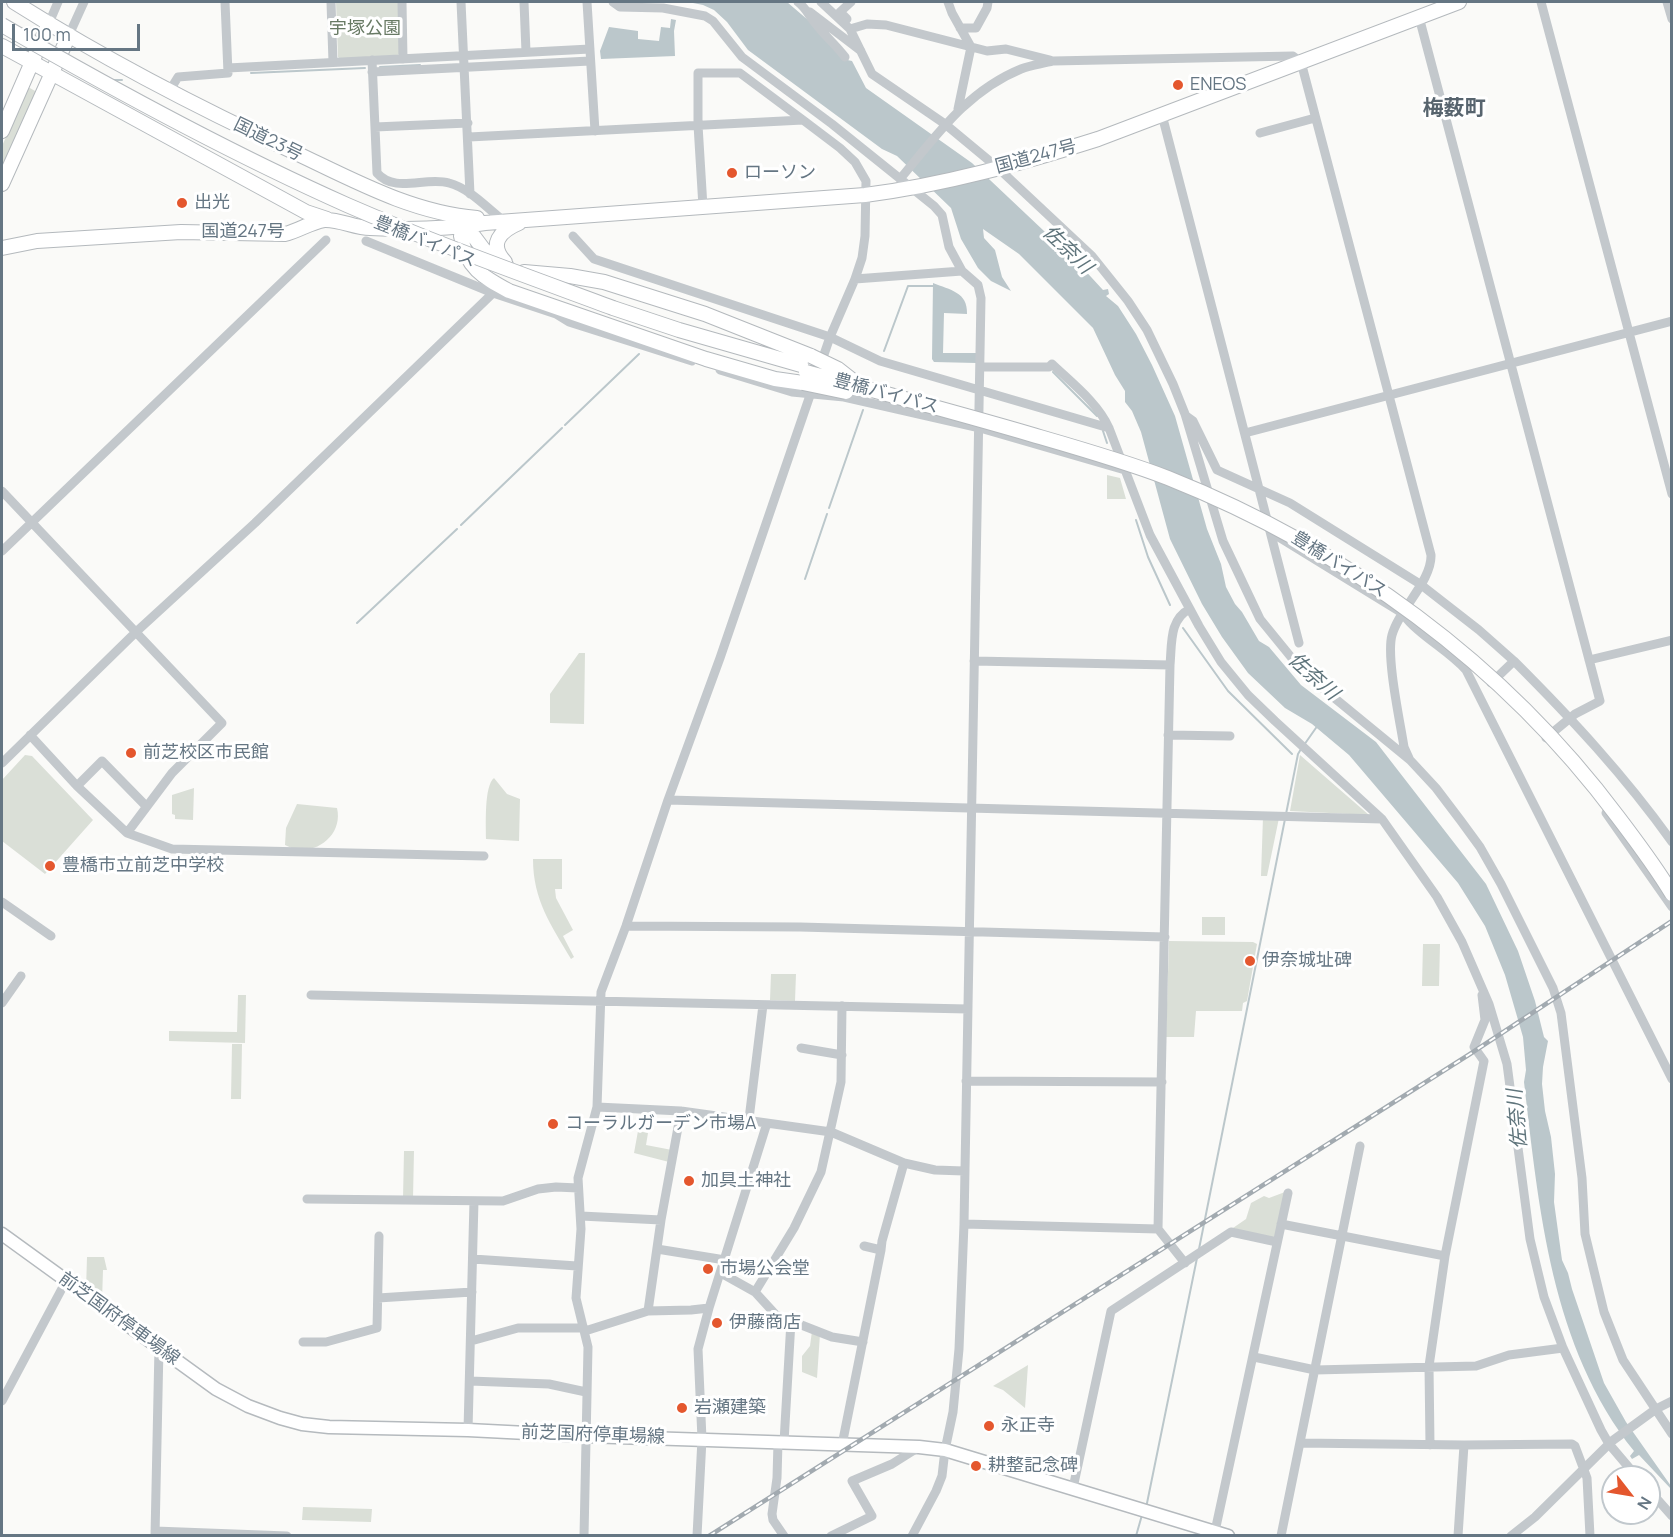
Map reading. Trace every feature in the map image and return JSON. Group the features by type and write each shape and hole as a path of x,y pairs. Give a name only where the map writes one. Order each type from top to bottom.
{"highway":[{"name":"国道23号","path":"14,2 69,35 237,125 368,188 471,222"},
{"name":"国道247号","path":"471,222 523,221 865,195 915,188 1078,146 1458,2"},
{"path":"2,130 48,23"},
{"name":"豊橋バイパス","path":"2,25 148,108 347,205 449,248 612,311"},
{"name":"豊橋バイパス","path":"2,32 147,114 345,209 447,252 612,311 1068,445 1166,477 1250,514 1303,541 1351,570 1450,641 1491,676 1557,741 1600,792 1640,845 1671,894"},
{"path":"2,184 69,35"},
{"path":"2,46 306,212 328,220"},
{"name":"国道247号","path":"2,248 36,241 181,232 285,234 328,220 369,228 424,228 499,217 590,215"},
{"path":"518,270 502,260 496,245 508,228 523,221"},
{"path":"469,262 461,236 471,222 492,257 518,270 604,282 705,314 807,370"},
{"path":"424,228 448,236 486,279 508,291 706,359 775,379 807,370"},
{"name":"豊橋バイパス","path":"807,370 852,380 1070,440 1167,472 1254,509 1306,537 1401,597 1494,672 1561,738 1605,789 1671,885"}],"main road":[{"name":"前芝国府停車場線","path":"2,1234 233,1399 280,1419 329,1427 468,1430 919,1447 945,1450 1228,1536"}],"street":[{"path":"48,23 58,2"},
{"path":"170,90 178,77 228,73 225,2"},
{"path":"331,2 333,62"},
{"path":"402,2 403,58"},
{"path":"461,2 470,194"},
{"path":"524,2 526,52"},
{"path":"587,2 595,131"},
{"path":"613,2 621,6 663,8 705,16 713,21 742,57 919,192 942,216 949,248 962,271 978,285 981,298 964,1224 959,1349 953,1412 942,1476 912,1536"},
{"path":"798,2 861,51"},
{"path":"821,2 852,29"},
{"path":"851,2 840,12 852,29 872,74 944,126 1104,269 1147,330 1169,375 1185,414 1223,541 1260,619 1291,657 1321,687 1410,760 1436,788 1480,847 1553,988 1561,1013 1582,1178 1585,1234 1604,1312 1623,1360 1671,1434"},
{"path":"948,2 971,47 958,110"},
{"path":"960,28 976,28 988,2"},
{"path":"1541,2 1671,494"},
{"path":"1667,2 1671,19"},
{"path":"69,35 83,5"},
{"path":"808,11 815,24 835,43 845,57"},
{"path":"1419,17 1600,701 1575,714 1545,739"},
{"path":"852,29 867,24 886,25 987,51 1006,49 1053,61"},
{"path":"228,68 590,49"},
{"path":"902,177 958,110 998,81 1022,69 1053,61 1293,56 1301,62 1431,555 1430,565 1402,613 1391,638 1391,655 1404,747 1410,760"},
{"path":"372,60 377,173 398,184 438,180 451,183 470,194 499,217"},
{"path":"372,72 590,61"},
{"path":"584,1536 588,1347 576,1299 581,1216 578,1178 597,1107 600,1001 668,800 812,395 830,337 862,258 865,236 866,181 855,162 840,148 740,73 698,73 698,125 704,207"},
{"path":"1162,115 1299,643"},
{"path":"1260,133 1315,118"},
{"path":"469,137 803,120"},
{"path":"375,127 468,123"},
{"path":"573,236 594,259 830,337 880,361 1110,428"},
{"path":"2,551 326,240"},
{"path":"366,241 493,293 555,314 569,322 792,392 844,397 980,428 1125,470"},
{"path":"855,279 962,271"},
{"path":"2,763 136,632 255,523 493,293"},
{"path":"1245,433 1671,321"},
{"path":"980,367 1049,368 1053,364 1095,406 1110,428 1150,535 1221,662 1248,695 1382,819 1450,918 1489,1004 1507,1064 1530,1239 1544,1297 1563,1348 1610,1443 1627,1465"},
{"path":"1185,414 1193,421 1217,470 1260,488 1316,518 1420,585 1479,630 1514,661 1570,718 1640,799 1671,842"},
{"path":"2,491 222,723 172,773 127,833"},
{"path":"1271,532 1402,613 1409,624 1490,685 1545,739 1585,785 1619,830 1671,907"},
{"path":"1185,1263 1158,1229 1170,664 1174,625 1182,612 1190,609"},
{"path":"1589,660 1671,639"},
{"path":"1449,653 1471,677 1671,1079"},
{"path":"974,661 1170,664"},
{"path":"1490,685 1514,661"},
{"path":"30,735 77,786 127,833 172,849 484,856"},
{"path":"1168,735 1230,736"},
{"path":"77,786 102,761 146,806"},
{"path":"668,800 1382,819"},
{"path":"2,902 51,936"},
{"path":"626,926 800,927 1165,937"},
{"path":"2,1003 21,976"},
{"path":"1430,1445 1429,1366 1445,1256 1484,1061 1474,1047 1485,1020 1480,987"},
{"path":"311,994 968,1009"},
{"path":"749,1119 763,1005"},
{"path":"755,1292 794,1228 821,1172 841,1082 842,1006"},
{"path":"801,1048 842,1055"},
{"path":"966,1081 1162,1082"},
{"path":"597,1107 681,1111 831,1132 904,1163 936,1170 964,1171"},
{"path":"648,1311 661,1220 681,1111"},
{"path":"698,1536 702,1439 698,1349 767,1123"},
{"path":"1281,1536 1360,1146"},
{"path":"842,1445 882,1241 904,1163"},
{"path":"307,1199 503,1201 538,1189 578,1188"},
{"path":"1215,1533 1288,1193"},
{"path":"468,1430 474,1201"},
{"path":"581,1216 661,1220"},
{"path":"964,1224 1158,1229"},
{"path":"1281,1224 1445,1256"},
{"path":"1073,1488 1111,1311 1231,1232 1277,1242"},
{"path":"303,1342 326,1342 377,1328 379,1236"},
{"path":"864,1246 881,1250"},
{"path":"657,1249 725,1260"},
{"path":"473,1259 577,1266"},
{"path":"721,1273 755,1292 772,1312 841,1339 863,1342"},
{"path":"2,1401 66,1281"},
{"path":"378,1298 472,1292"},
{"path":"471,1341 518,1328 585,1330 648,1311 709,1308"},
{"path":"784,1536 773,1520 772,1514 781,1442 791,1321"},
{"path":"159,1347 155,1533 287,1536"},
{"path":"1254,1357 1316,1370 1476,1366 1509,1355 1563,1348"},
{"path":"470,1381 549,1384 586,1392"},
{"path":"1511,1536 1584,1471 1610,1443 1671,1401"},
{"path":"1300,1443 1572,1444 1575,1446 1587,1478 1590,1536"},
{"path":"1458,1536 1464,1445"},
{"path":"831,1536 872,1516 852,1481 892,1464 919,1447"},
{"path":"1661,1504 1671,1516"}],"green space":[{"name":"宇塚公園","path":"336,2 399,2 399,54 397,56 340,59 338,57"},
{"path":"28,87 37,92 2,171 2,146"},
{"path":"1107,475 1120,478 1126,499 1107,499"},
{"path":"579,653 585,653 584,724 550,723 550,694"},
{"path":"25,755 32,756 93,820 45,874 2,841 2,780"},
{"path":"1300,755 1369,815 1290,811"},
{"path":"494,778 507,794 520,799 519,841 486,839 487,797"},
{"path":"194,788 193,820 175,819 175,815 172,814 172,795"},
{"path":"297,804 337,808 338,819 335,828 323,843 315,848 295,849 285,845 286,828"},
{"path":"1263,817 1279,818 1267,876 1261,876"},
{"path":"533,859 562,859 562,889 555,889 556,898 573,930 563,936 574,957 571,959 550,923 540,900"},
{"path":"1202,917 1225,917 1225,935 1202,935"},
{"path":"1169,941 1253,942 1257,944 1247,1001 1243,1003 1242,1011 1196,1011 1194,1037 1166,1037"},
{"path":"1423,944 1440,944 1439,986 1422,986"},
{"path":"771,974 796,974 795,1001 770,1000"},
{"path":"238,995 246,995 245,1043 169,1041 169,1031 237,1032"},
{"path":"232,1044 242,1044 241,1099 231,1099"},
{"path":"638,1131 648,1133 646,1145 672,1150 669,1162 634,1153"},
{"path":"404,1151 414,1151 413,1198 403,1198"},
{"path":"1285,1192 1276,1236 1271,1238 1233,1228 1246,1219 1251,1203 1264,1196 1269,1198"},
{"path":"87,1257 104,1257 107,1270 103,1270 102,1301 86,1290"},
{"path":"812,1331 820,1334 817,1378 802,1372 802,1356 810,1346"},
{"path":"1028,1365 1025,1408 1003,1390 993,1386"},
{"path":"303,1507 372,1509 371,1522 302,1520"}],"shaded area":[{"path":"688,2 787,2 808,20 843,59 852,61 866,88 972,163 1080,265 1103,290 1108,289 1109,294 1106,296 1118,306 1136,334 1175,416 1207,529 1221,564 1226,587 1235,604 1259,641 1269,647 1301,685 1376,742 1486,884 1518,951 1535,1001 1544,1037 1548,1041 1542,1084 1551,1137 1555,1174 1554,1202 1562,1260 1604,1383 1626,1422 1656,1465 1648,1465 1639,1455 1632,1459 1630,1456 1634,1451 1606,1410 1584,1367 1567,1322 1553,1275 1536,1179 1524,1082 1526,1070 1523,1037 1505,975 1485,926 1458,883 1349,755 1312,724 1285,708 1248,673 1222,637 1202,604 1170,539 1141,432 1132,411 1125,402 1125,391 1093,328 1019,254 983,229 984,238 995,250 1002,277 1011,291 991,281 978,268 961,239 951,208 897,156 882,149 748,50 727,22 714,10"},
{"path":"671,19 676,20 675,56 601,59 600,51 609,27 638,31 638,39 659,41 661,27 670,28"},
{"path":"933,283 957,293 967,307 967,314 944,313 943,353 976,353 976,363 934,362 932,359"},
{"path":"1661,1472 1671,1486 1671,1489 1661,1478"}],"waterway":[{"path":"380,67 420,65"},
{"path":"251,73 365,68"},
{"path":"111,80 122,80"},
{"path":"884,351 908,286 934,286"},
{"path":"565,425 639,354"},
{"path":"1053,372 1097,416"},
{"path":"829,508 863,410"},
{"path":"461,525 562,428"},
{"path":"1103,431 1107,443"},
{"path":"805,579 827,514"},
{"path":"1136,520 1148,557 1170,605"},
{"path":"357,623 457,529"},
{"path":"1183,628 1228,691 1292,754"},
{"path":"1304,745 1318,725"},
{"path":"1286,814 1301,749"},
{"path":"1199,1249 1285,819"},
{"path":"1146,1508 1197,1258"},
{"path":"1136,1536 1142,1515"}],"railway":[{"path":"709,1536 1470,1054 1672,921"}],"place":[{"name":"ENEOS","path":"1178,85"},
{"name":"ローソン","path":"732,173"},
{"name":"出光","path":"182,203"},
{"name":"前芝校区市民館","path":"131,753"},
{"name":"豊橋市立前芝中学校","path":"50,866"},
{"name":"伊奈城址碑","path":"1250,961"},
{"name":"コーラルガーデン市場A","path":"553,1124"},
{"name":"加具土神社","path":"689,1181"},
{"name":"市場公会堂","path":"708,1269"},
{"name":"伊藤商店","path":"717,1323"},
{"name":"岩瀬建築","path":"682,1408"},
{"name":"永正寺","path":"989,1426"},
{"name":"耕整記念碑","path":"976,1466"}],"district":[{"name":"梅薮町","path":"1454,109"}],"water label":[{"name":"佐奈川","path":"1067,250"},
{"name":"佐奈川","path":"1313,677"},
{"name":"佐奈川","path":"1518,1119"}]}
